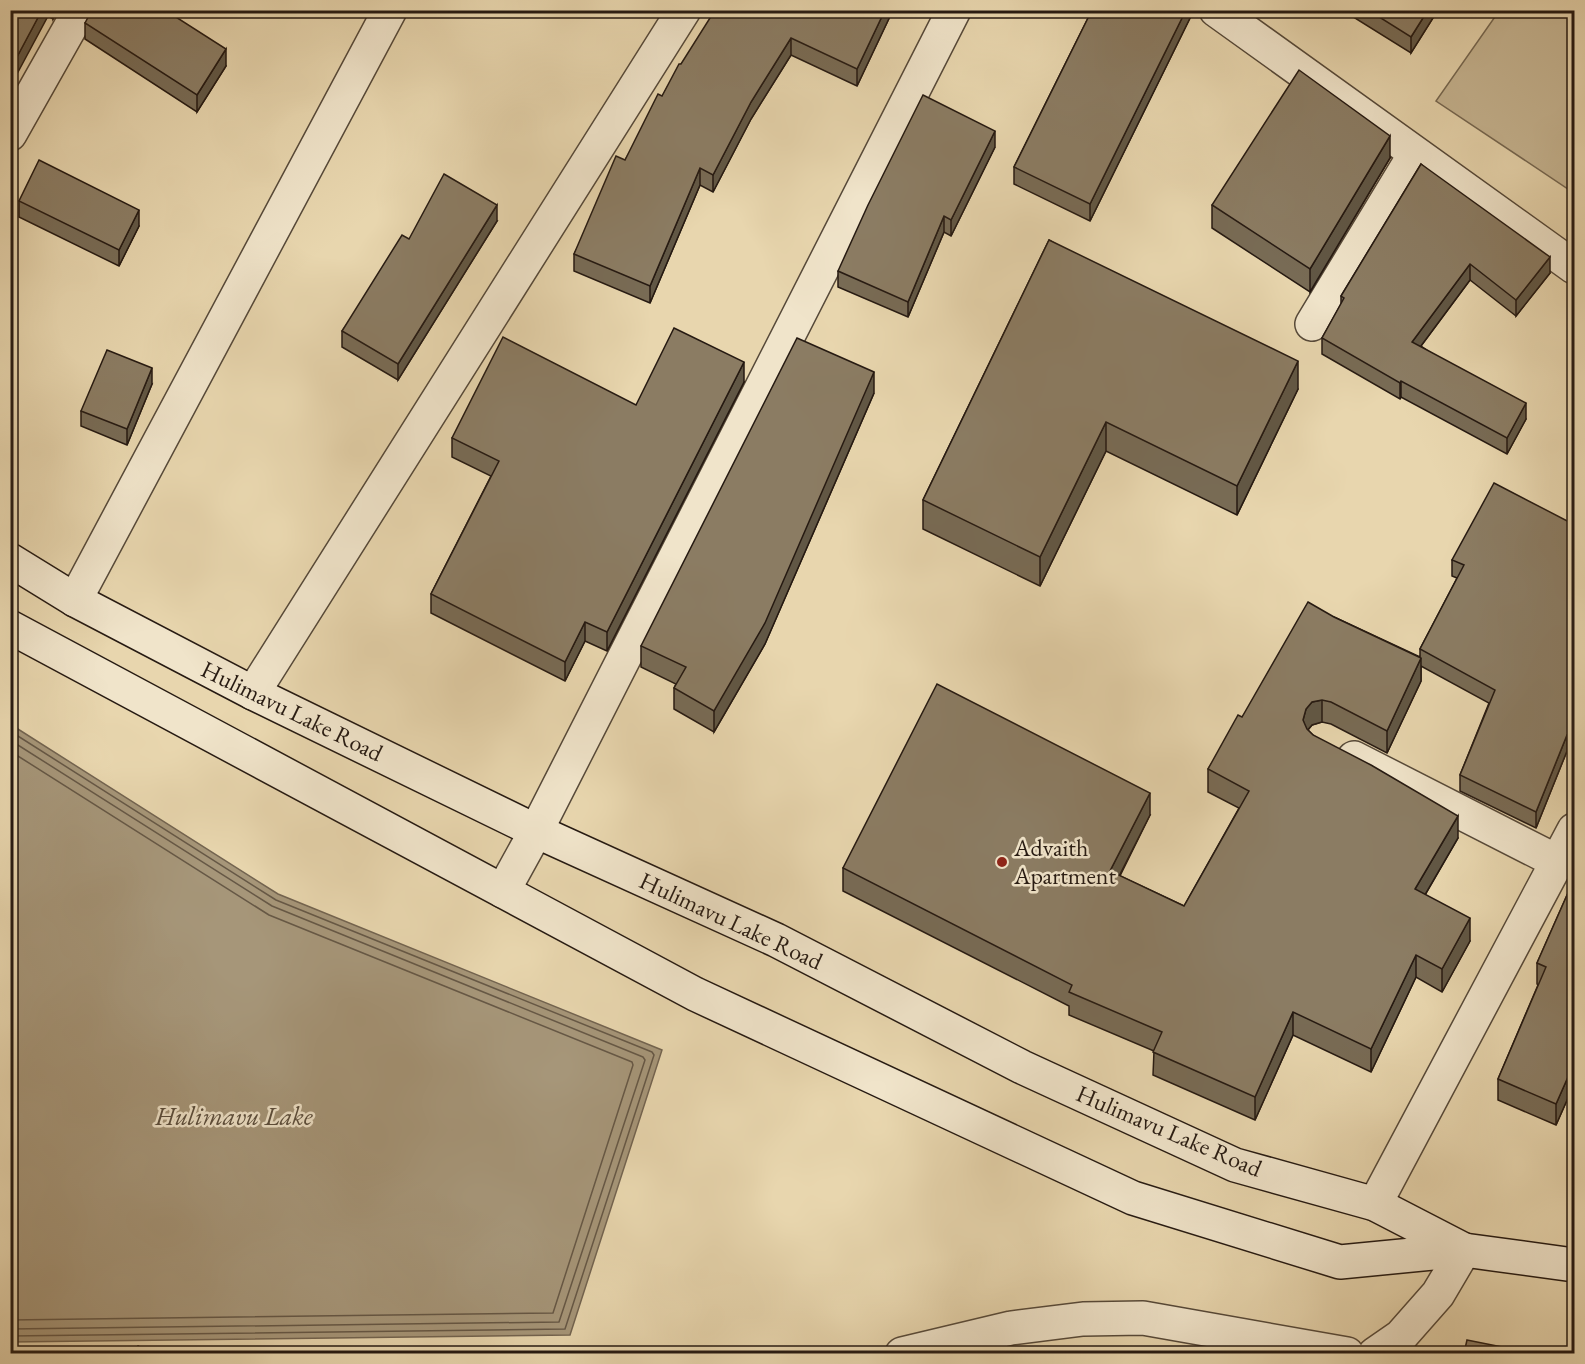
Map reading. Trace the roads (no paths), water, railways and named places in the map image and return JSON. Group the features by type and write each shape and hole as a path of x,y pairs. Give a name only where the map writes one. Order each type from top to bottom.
{"street":[{"path":"10,134 81,10"},
{"path":"75,600 390,10"},
{"path":"253,693 684,10"},
{"path":"503,891 536,831 954,10"},
{"path":"1221,12 1415,154 1575,267"},
{"path":"1312,324 1415,154"},
{"name":"Hulimavu Lake Road","path":"10,560 75,600 253,693 536,831 776,940 1022,1067 1235,1165 1375,1204 1464,1250"},
{"name":"Hulimavu Lake Road","path":"10,627 695,994 1133,1198 1340,1262 1464,1250 1575,1265"},
{"path":"1333,747 1558,862"},
{"path":"1375,1204 1575,830"},
{"path":"1375,1353 1401,1336 1431,1302 1464,1250"},
{"path":"902,1353 1011,1328 1083,1319 1143,1318 1347,1353"}],"water":[{"name":"Hulimavu Lake","path":"10,724 278,894 662,1050 570,1335 11,1342"}],"place":[{"name":"Advaith Apartment","path":"1002,862"}]}
